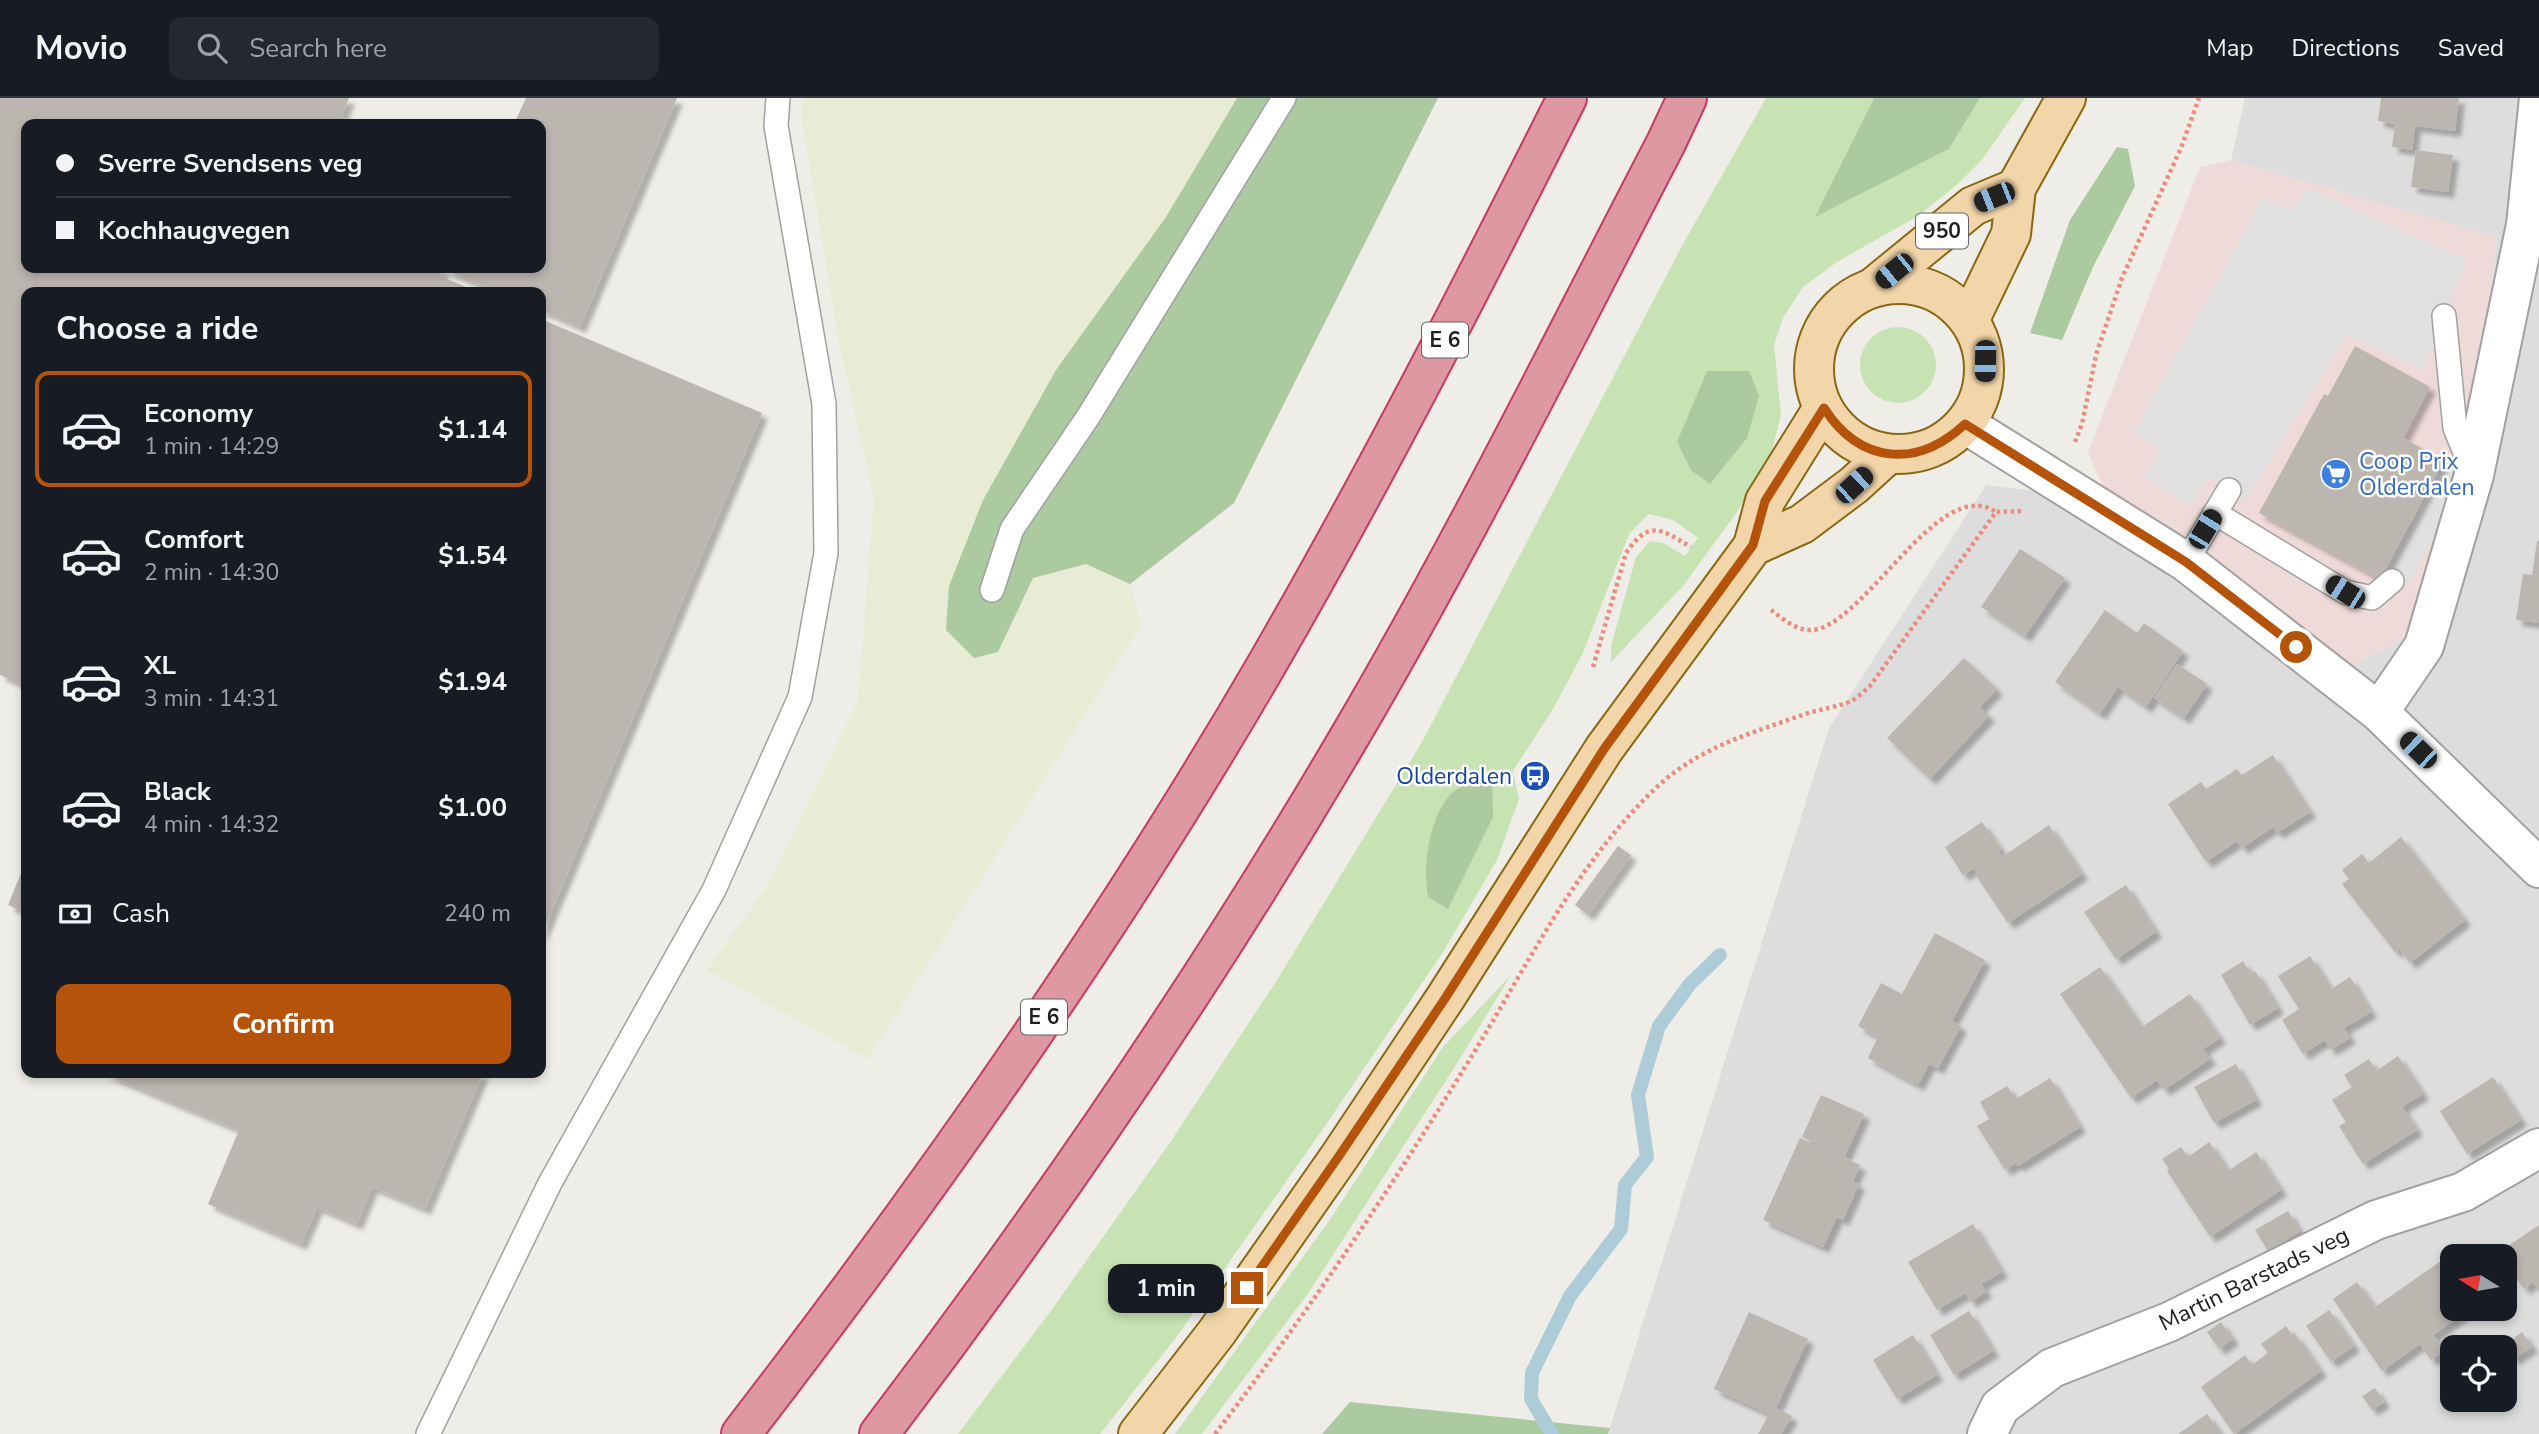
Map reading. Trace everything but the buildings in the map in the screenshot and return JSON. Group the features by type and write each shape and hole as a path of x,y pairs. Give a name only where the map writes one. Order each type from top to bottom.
{"highway":[{"name":"E 6","path":"741,1434 936,1174 1050,1008 1160,838 1265,666 1365,491 1460,313 1567,98"},
{"path":"879,1434 963,1324 1065,1182 1257,890 1348,740 1434,588 1666,143 1686,98"},
{"path":"1666,143 1707,98"}],"main road":[{"name":"950","path":"1970,319 2011,234 2016,188 2066,98"},
{"name":"950","path":"1875,286 1902,283 1928,287 1951,300 1970,319 1980,339 1985,361 1984,384 1977,405 1965,424 1949,439 1931,449 1909,454 1888,454 1868,449 1850,439 1835,425 1824,408 1815,384 1814,359 1820,335 1834,313 1853,297 1875,286 1973,205 2016,188"},
{"path":"1139,1434 1217,1332 1339,1156 1446,997 1604,749 1753,545 1765,501 1824,408"},
{"path":"1753,545 1802,524 1854,485 1888,454"}],"street":[{"path":"2379,712 2424,646 2464,463 2532,226 2539,98"},
{"path":"1965,424 2186,562 2379,712 2539,868"},
{"name":"Martin Barstads veg","path":"1987,1434 2000,1408 2052,1368 2169,1322 2376,1220 2462,1192 2539,1148"}],"lane":[{"path":"428,1434 550,1183 714,890 800,697 826,553 824,404 775,127 778,98"},
{"path":"992,590 1012,529 1088,417 1284,98"},
{"path":"2444,316 2455,428 2464,463"},
{"path":"2186,562 2229,490"},
{"path":"2215,513 2345,592 2372,598 2392,581"}],"path":[{"path":"2074,446 2082,424 2096,355 2122,278 2181,148 2199,98"},
{"path":"1771,610 1793,626 1808,631 1823,629 1853,606 1927,530 1969,505 1988,507 1996,512 2036,511"},
{"path":"1215,1434 1282,1346 1379,1203 1470,1059 1583,871 1619,827 1658,786 1688,762 1725,742 1851,701 1870,686 1996,512"},
{"path":"1593,667 1626,553 1637,538 1647,530 1657,529 1691,547"}],"shaded area":[{"path":"2245,98 2539,98 2539,1434 1608,1434 1829,728 1986,485 2109,500 2476,413 2497,238 2231,160"},
{"path":"2231,160 2497,237 2476,413 2407,636 2351,667 2109,500 2088,452 2200,167"},
{"path":"2308,188 2467,260 2423,370 2347,335 2246,500 2208,478 2189,505 2145,478 2160,450 2134,432 2263,198 2293,211"},
{"path":"2441,458 2468,472 2406,588 2379,574"}],"green space":[{"path":"802,98 1237,98 1166,217 1056,370 983,500 949,586 998,651 1033,578 1086,564 1130,584 1141,625 868,1059 707,970 768,884 858,701 874,499 839,342 801,114"},
{"path":"1237,98 1438,98 1234,503 1130,584 1086,564 1033,578 998,652 974,658 946,630 949,586 983,500 1056,370 1166,217"},
{"path":"1766,98 1874,98 1816,216 1949,149 1980,98 2025,98 1981,161 1959,183 1918,216 1837,262 1803,287 1783,318 1774,345 1781,415 1770,459 1737,512 1683,586 1611,662 1611,646 1636,557 1650,541 1663,543 1685,556 1698,538 1673,520 1649,514 1629,534 1582,655 1553,709 1513,771 1519,799 1497,860 1443,952 1178,1335 1100,1434 958,1434 1050,1312 1171,1141 1277,980 1422,742 1683,244"},
{"path":"1874,98 1980,98 1949,149 1815,217"},
{"path":"2117,147 2128,149 2135,186 2093,267 2062,340 2030,333 2070,220"},
{"path":"1891,327 1905,327 1919,333 1930,344 1936,365 1933,380 1925,392 1905,403 1891,403 1877,397 1866,386 1860,372 1860,358 1866,344 1877,333"},
{"path":"1707,371 1749,371 1759,396 1747,438 1710,484 1691,470 1677,442"},
{"path":"1492,770 1493,817 1448,909 1428,897 1426,871 1432,831 1449,796 1463,785"},
{"path":"1511,975 1307,1295 1202,1434 1175,1434 1331,1218 1443,1047"},
{"path":"1350,1402 1610,1428 1608,1434 1322,1434"}],"waterway":[{"path":"1552,1434 1531,1399 1532,1373 1570,1296 1621,1229 1625,1185 1647,1157 1638,1095 1659,1026 1690,984 1720,955"}],"place":[{"name":"Coop Prix Olderdalen","path":"2336,474"},
{"name":"Olderdalen","path":"1535,776"}],"route":[{"path":"1247,1288 1446,997 1604,749 1753,545 1765,501 1824,408 1835,425 1850,439 1868,449 1888,454 1909,454 1931,449 1949,439 1965,424 2186,562 2296,647"}]}
